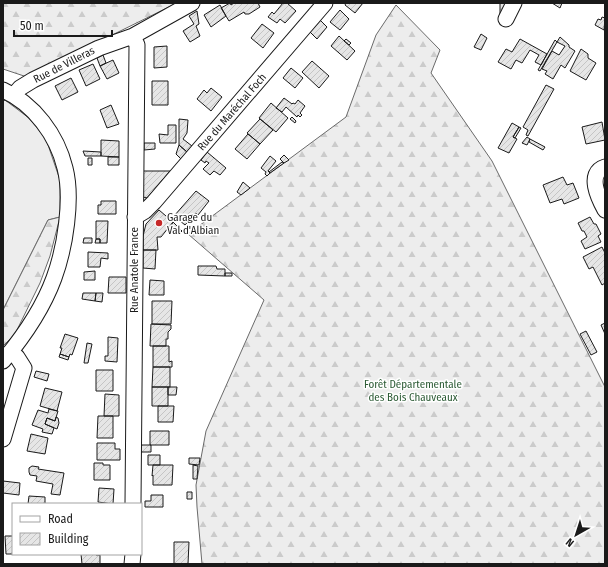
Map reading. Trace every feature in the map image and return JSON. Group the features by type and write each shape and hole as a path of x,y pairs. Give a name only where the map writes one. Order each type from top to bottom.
{"street":[{"name":"Rue de Villeras","path":"9,92 20,88 99,48 133,36 192,3"},
{"name":"Rue du Maréchal Foch","path":"134,217 145,211 154,202 325,3"},
{"path":"506,19 514,3"},
{"name":"Rue Anatole France","path":"133,36 137,45 134,217 133,503"},
{"path":"7,356 26,331 41,306 54,278 63,247 67,216 68,187 59,149 46,125 28,106 9,92"},
{"path":"605,167 601,168 596,175 595,186 605,210"},
{"path":"3,439 24,368 17,357 7,356"}],"shaded area":[{"path":"5,100 29,118 46,139 60,180 60,217 48,220 3,310 3,102"}],"green space":[{"path":"3,3 177,3 27,77 3,69"},
{"name":"Forêt Départementale des Bois Chauveaux","path":"396,5 440,50 431,73 492,161 605,387 605,564 202,564 196,485 206,431 264,300 188,234 346,117 376,35"},
{"path":"60,217 50,256 40,283 15,334 3,346 3,310 48,220"}],"building":[{"path":"230,3 231,5 234,3 258,3 260,7 249,14 245,14 244,12 229,21 221,8"},
{"path":"283,3 287,3 296,11 285,23 280,19 277,23 268,17 272,12 274,14"},
{"path":"346,3 363,3 355,13 345,5"},
{"path":"500,3 510,3 500,15"},
{"path":"552,3 562,3 560,8"},
{"path":"220,5 226,16 211,27 204,15"},
{"path":"340,10 349,19 340,30 330,22"},
{"path":"197,11 199,24 196,26 200,36 190,42 183,31 194,24 189,16"},
{"path":"602,17 605,18 604,30 595,25 598,19 601,20"},
{"path":"320,20 327,27 317,39 310,32"},
{"path":"262,24 274,33 263,48 251,38"},
{"path":"481,34 487,38 481,50 474,47"},
{"path":"339,36 355,51 347,60 331,46"},
{"path":"560,37 575,51 565,68 561,65 553,79 545,74 547,71 542,69 552,51 559,55 565,46 557,42"},
{"path":"346,39 351,43 349,45 344,41"},
{"path":"520,39 547,54 541,65 535,62 539,55 530,50 522,63 516,60 511,69 498,62 506,49 512,52"},
{"path":"555,40 557,42 540,71 538,70"},
{"path":"167,46 167,67 154,68 154,47"},
{"path":"581,49 588,54 588,58 596,63 586,80 570,71"},
{"path":"103,55 106,63 100,66 97,58"},
{"path":"113,60 119,73 107,79 100,66"},
{"path":"312,61 329,76 319,88 302,72"},
{"path":"93,64 100,79 86,86 79,70"},
{"path":"291,68 303,78 295,88 283,78"},
{"path":"71,78 78,92 62,100 55,86"},
{"path":"152,81 168,81 168,105 152,105"},
{"path":"546,85 554,89 528,136 526,135 528,130 523,127"},
{"path":"211,88 222,97 211,111 197,99 204,90 207,93"},
{"path":"284,98 292,104 295,104 298,100 305,106 300,113 302,115 300,117 298,115 297,117 286,107 282,112 276,108"},
{"path":"271,103 288,118 276,132 259,118"},
{"path":"111,105 119,124 107,128 100,110"},
{"path":"292,117 296,121 295,123 290,119"},
{"path":"179,119 188,120 187,133 183,139 192,146 187,152 179,145"},
{"path":"260,119 273,130 260,144 247,133"},
{"path":"602,122 605,140 586,144 582,127"},
{"path":"512,123 519,127 513,137 517,139 509,153 498,148"},
{"path":"168,125 176,125 176,143 160,143 159,134 168,135"},
{"path":"519,127 521,128 515,138 513,137"},
{"path":"248,134 260,144 247,159 235,149"},
{"path":"527,137 530,139 527,145 522,143"},
{"path":"530,139 545,147 543,150 529,142"},
{"path":"101,140 119,141 119,157 101,156"},
{"path":"144,143 155,143 155,149 144,150"},
{"path":"179,145 187,152 181,159 176,154"},
{"path":"83,151 101,152 101,156 85,156"},
{"path":"207,152 226,168 220,175 214,171 210,175 203,169 209,163 206,161 205,163 201,160"},
{"path":"284,155 289,160 284,163 280,159"},
{"path":"270,156 276,161 268,171 270,173 267,176 265,174 266,172 261,168"},
{"path":"108,157 119,157 119,165 108,165"},
{"path":"88,158 92,158 92,165 88,165"},
{"path":"282,162 284,163 270,173 269,172"},
{"path":"143,171 170,171 147,198 143,197"},
{"path":"563,177 567,185 573,183 579,198 564,204 562,199 550,203 543,185"},
{"path":"243,182 250,188 241,195 237,192"},
{"path":"196,191 209,201 198,215 196,213 185,225 174,216"},
{"path":"101,201 116,201 116,214 98,214 98,205 101,205"},
{"path":"159,210 173,222 161,237 157,237 158,250 143,250 143,236 146,224"},
{"path":"590,217 594,224 596,224 601,234 598,236 601,242 585,249 581,241 587,237 578,223"},
{"path":"96,221 108,221 107,243 100,243 100,239 96,239"},
{"path":"173,222 182,231 180,233 171,226"},
{"path":"84,238 92,238 92,243 83,243"},
{"path":"96,239 100,239 100,243 95,243"},
{"path":"602,247 605,253 605,283 602,285 593,267 589,269 583,257"},
{"path":"143,250 156,250 155,269 143,268"},
{"path":"88,252 108,253 108,259 101,258 100,267 88,267"},
{"path":"198,266 216,266 217,269 225,269 225,276 198,275"},
{"path":"95,271 95,280 84,280 84,272"},
{"path":"225,273 232,273 232,276 225,276"},
{"path":"109,277 126,277 126,293 108,293"},
{"path":"150,280 164,281 164,295 149,295"},
{"path":"83,293 96,293 95,301 82,299"},
{"path":"96,293 103,293 102,302 95,301"},
{"path":"152,301 172,301 171,324 152,324"},
{"path":"605,323 605,334 601,325"},
{"path":"151,324 171,325 171,329 168,332 168,339 166,339 166,346 150,346"},
{"path":"586,331 597,352 591,355 580,334"},
{"path":"65,334 78,338 72,355 70,354 69,357 60,354 62,348 60,348"},
{"path":"108,337 118,338 117,362 105,361 105,356 108,356"},
{"path":"87,343 92,344 88,363 84,363"},
{"path":"153,346 169,346 169,362 172,361 172,367 153,367"},
{"path":"60,354 69,357 68,360 59,357"},
{"path":"153,367 170,367 170,387 152,387"},
{"path":"96,370 113,370 113,391 96,391"},
{"path":"36,371 49,374 47,381 34,377"},
{"path":"152,387 168,387 168,406 152,406"},
{"path":"168,387 177,387 176,395 168,395"},
{"path":"45,388 62,392 57,411 40,406"},
{"path":"105,394 119,395 119,416 104,416"},
{"path":"158,406 174,406 173,422 158,422"},
{"path":"49,409 58,411 55,421 47,418 45,424 54,428 52,434 42,432 43,429 32,425 38,410 48,413"},
{"path":"98,416 113,416 113,438 97,438"},
{"path":"56,417 58,418 59,423 57,429 45,424 47,418 55,421"},
{"path":"150,431 169,431 169,445 150,445"},
{"path":"31,434 48,438 45,454 27,451"},
{"path":"97,443 115,443 115,449 120,449 120,460 97,460"},
{"path":"140,445 151,445 151,452 140,452"},
{"path":"148,455 160,455 160,465 148,465"},
{"path":"189,458 200,458 199,465 189,464"},
{"path":"94,463 110,465 110,480 94,480"},
{"path":"153,465 173,465 172,485 153,485"},
{"path":"193,465 198,466 197,479 193,479"},
{"path":"32,466 39,467 38,469 64,473 60,495 51,494 53,484 36,481 37,476 30,475 29,468"},
{"path":"3,481 20,483 19,495 3,493"},
{"path":"99,488 114,489 113,503 98,502"},
{"path":"187,492 192,492 192,499 187,499"},
{"path":"151,495 163,495 163,507 145,507 145,501 151,501"},
{"path":"29,496 45,497 45,503 28,503"},
{"path":"5,536 12,536 12,554 6,554"},
{"path":"174,542 189,542 188,564 174,564"},
{"path":"81,555 100,555 100,564 82,564"}],"place":[{"name":"Garage du Val d'Albian","path":"159,223"}]}
